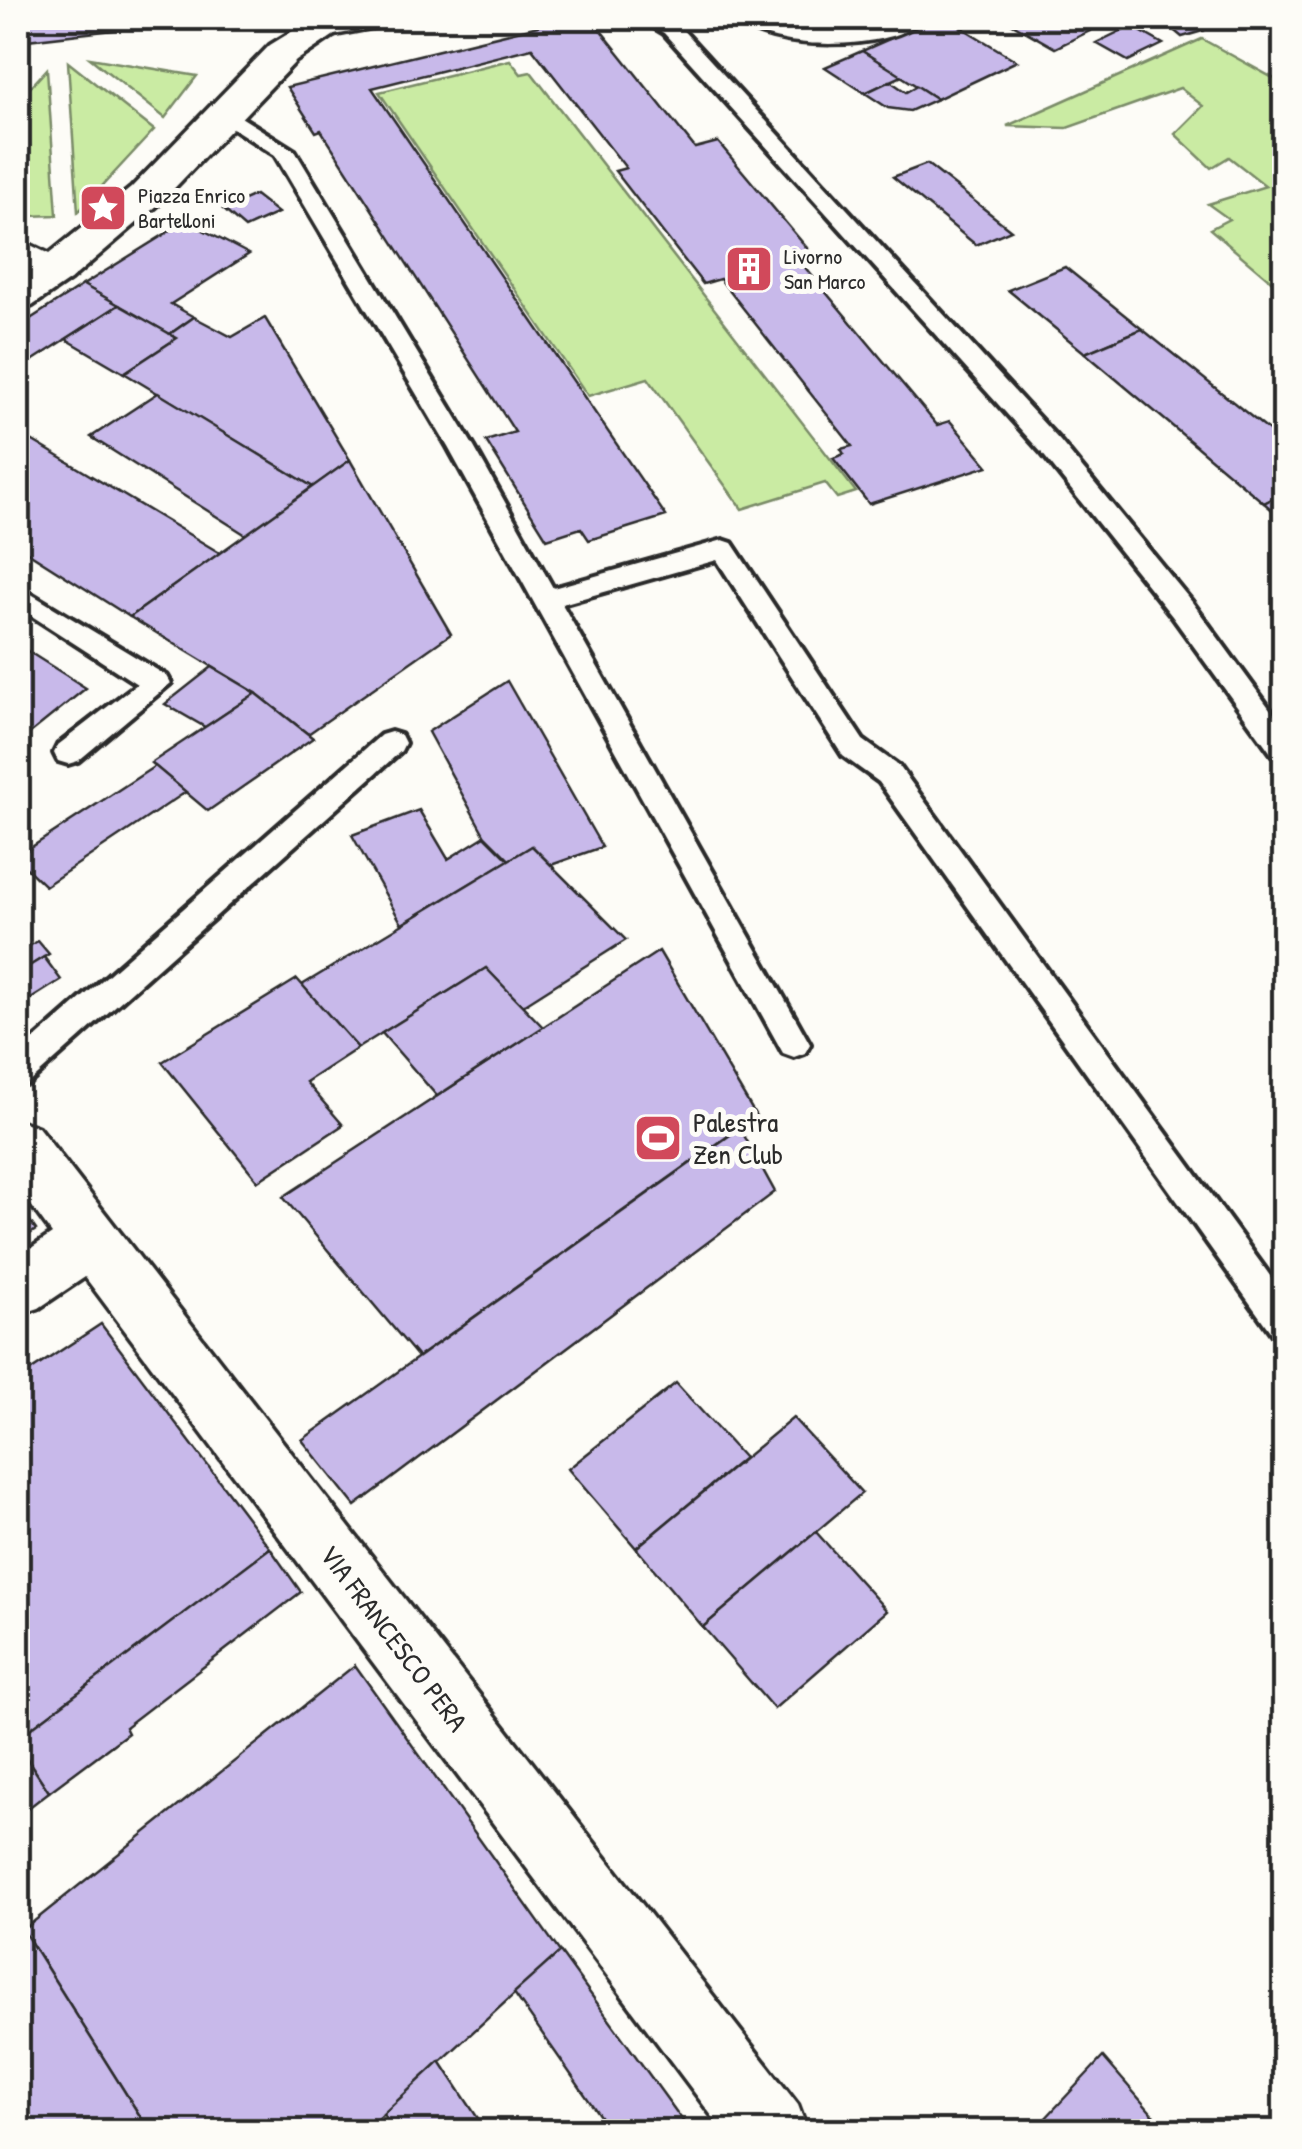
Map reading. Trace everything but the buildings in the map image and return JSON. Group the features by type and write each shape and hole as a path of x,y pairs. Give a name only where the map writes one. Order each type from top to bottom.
{"street":[{"path":"18,298 56,272 145,196 320,20 374,18"},
{"path":"754,18 818,34 885,26 906,18"},
{"path":"18,251 56,272"},
{"name":"VIA FRANCESCO PERA","path":"18,1144 771,2132"},
{"path":"18,1289 91,1240"}],"lane":[{"path":"649,18 670,29 1050,448 1182,609 1284,749"},
{"path":"225,113 284,150 460,447 794,1044"},
{"path":"544,600 723,548 853,748 889,774 1284,1323"},
{"path":"18,594 158,683 68,753"},
{"path":"18,1074 392,744"}],"green space":[{"path":"1202,39 1284,84 1284,292 1210,229 1229,219 1208,204 1266,186 1229,157 1211,168 1175,134 1203,106 1180,88 1067,128 1007,126"},
{"path":"90,58 197,76 165,118"},
{"path":"510,60 521,74 531,72 856,492 837,498 825,483 742,509 648,378 588,396 379,92"},
{"path":"68,62 154,130 78,212"},
{"path":"47,69 57,215 27,216 18,211 18,101"}],"place":[{"name":"Piazza Enrico Bartelloni","path":"103,208"},
{"name":"Livorno San Marco","path":"749,269"},
{"name":"Palestra Zen Club","path":"658,1138"}]}
